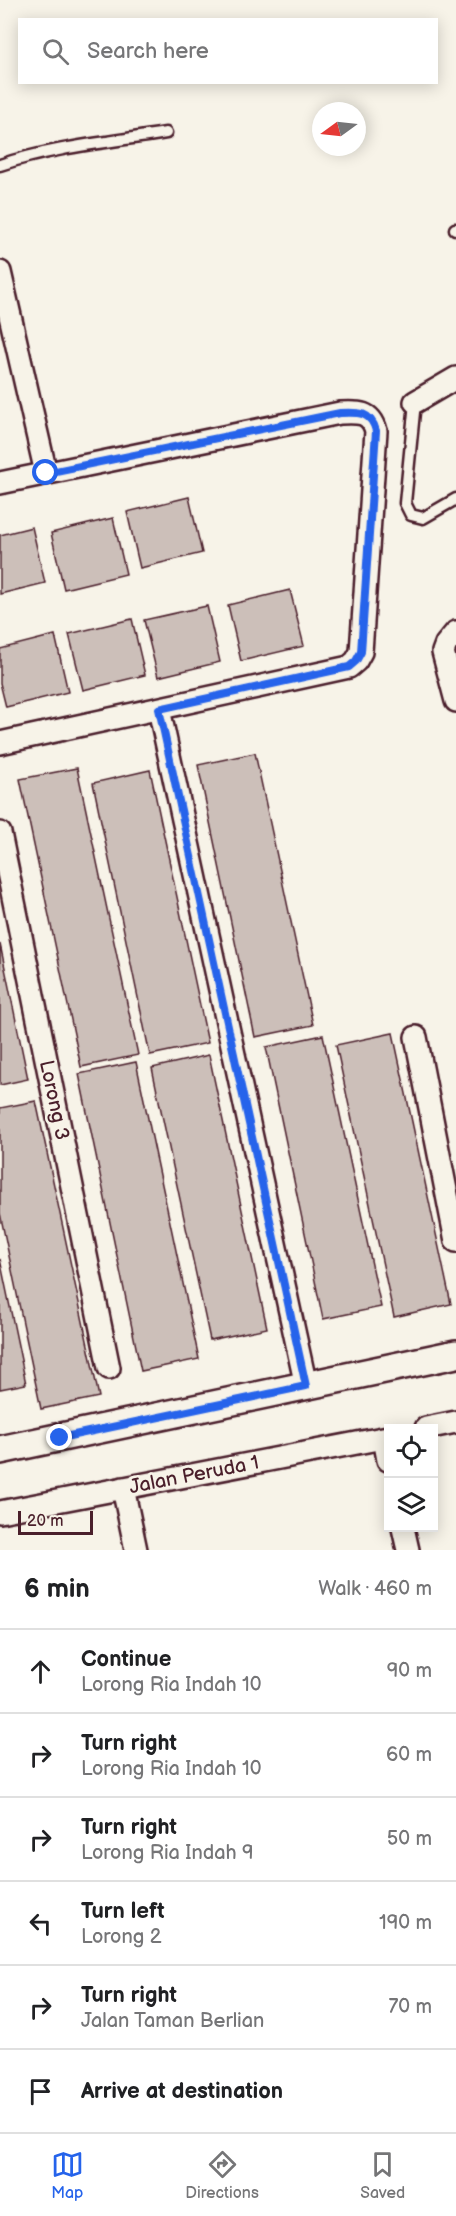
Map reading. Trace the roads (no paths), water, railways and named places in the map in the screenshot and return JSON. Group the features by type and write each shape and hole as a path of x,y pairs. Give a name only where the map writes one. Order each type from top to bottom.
{"street":[{"path":"0,272 46,473"},
{"path":"415,402 456,378"},
{"path":"0,483 340,413 357,412 366,415 374,422 376,431 361,652 349,667 0,743"},
{"path":"456,632 446,644 443,652 456,701"},
{"path":"159,709 306,1386"},
{"name":"Lorong 3","path":"0,833 109,1368"},
{"path":"416,1037 456,1241"},
{"path":"0,1450 456,1354"},
{"path":"438,1426 456,1422"},
{"name":"Jalan Peruda 1","path":"0,1512 384,1437"},
{"path":"123,1488 136,1550"},
{"path":"404,1532 408,1550"}],"lane":[{"path":"0,165 22,157 63,149 166,133"},
{"path":"415,402 405,503 411,515 423,519 456,499"}]}
